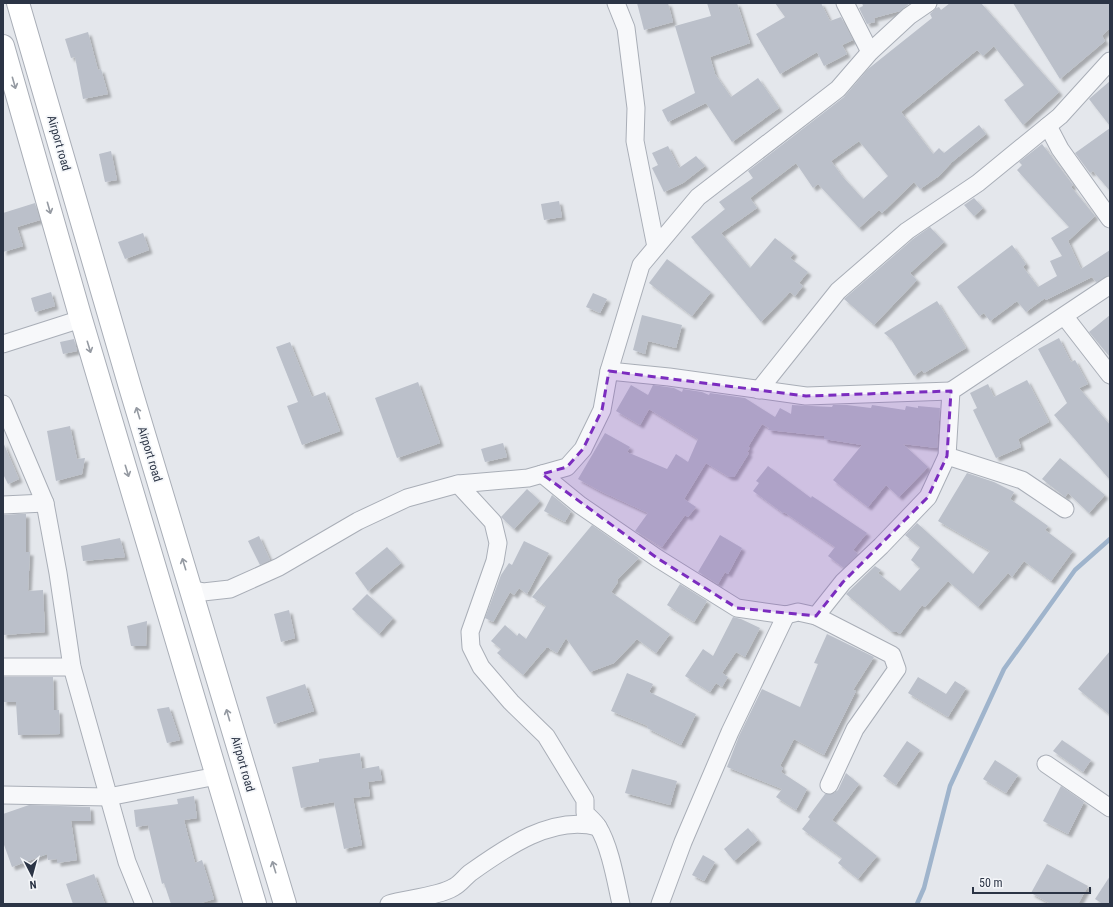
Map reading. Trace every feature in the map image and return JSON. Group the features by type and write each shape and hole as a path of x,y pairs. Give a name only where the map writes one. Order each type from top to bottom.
{"main road":[{"name":"Airport road","path":"18,3 130,387 285,904"},
{"path":"3,46 81,319 255,904"}],"street":[{"path":"616,3 626,28 636,108 636,141 656,247"},
{"path":"845,3 870,52"},
{"path":"191,588 203,592 230,589 279,567 358,521 407,498 458,484 528,478 567,467 583,449 602,410 609,371 641,264 698,197 838,89 870,52 909,16 928,3"},
{"path":"759,390 838,291 907,231 978,183 1060,116 1110,61"},
{"path":"1048,126 1060,149 1110,219"},
{"path":"609,371 669,377 806,396 951,391 1065,317 1110,285"},
{"path":"1065,317 1110,375"},
{"path":"3,344 81,319"},
{"path":"816,616 843,582 881,546 928,496 947,456 951,391"},
{"path":"3,404 45,502 58,572 72,668 127,862 144,904"},
{"path":"947,456 1022,480 1065,510"},
{"path":"542,474 580,505 657,558 737,608 786,615 798,612 816,616 892,655 897,669 855,729 829,785"},
{"path":"458,484 493,522 498,543 495,560 470,632 471,647 486,673 530,722 546,736 585,800 585,813 598,827 614,873 620,904"},
{"path":"3,505 45,502"},
{"path":"660,904 683,842 730,732 786,615"},
{"path":"3,666 72,668"},
{"path":"1046,764 1110,808"},
{"path":"3,795 108,797 217,776"},
{"path":"389,904 454,888 469,874 507,848 531,834 572,824 586,823 598,827"}],"highlighted area":[{"path":"609,371 806,396 951,391 947,456 928,497 843,582 816,616 737,608 657,558 542,474 567,467 583,449 602,410"}],"building":[{"path":"637,3 668,3 673,22 644,30"},
{"path":"707,3 737,3 750,43 710,57 715,74 731,97 758,78 779,108 732,142 706,103 668,122 662,110 695,93 675,26 711,16"},
{"path":"775,3 821,3 830,21 841,17 853,40 842,45 847,54 824,66 817,52 780,74 756,34 785,17"},
{"path":"862,3 910,3 900,11 874,18 875,22 867,24 859,8 863,6"},
{"path":"950,3 981,3 1059,92 1023,125 1004,100 1024,85 994,46 983,56 977,50 901,112 933,154 939,148 944,153 979,125 986,134 952,162 939,176 920,189 914,182 882,213 879,210 859,228 818,184 813,188 796,163 750,198 757,208 721,233 750,268 775,238 794,253 790,258 808,272 799,283 803,286 795,296 790,292 761,322 691,237 725,209 719,202 753,178 748,171 844,97 868,69 932,18 930,14 936,8 939,7 941,10","holes":["859,141 888,176 863,199 842,176 831,161"]},
{"path":"1013,3 1110,3 1110,28 1102,36 1105,41 1060,79"},
{"path":"88,32 98,70 101,69 108,94 83,99 75,57 71,58 65,39"},
{"path":"1110,81 1110,126 1089,99"},
{"path":"1110,128 1110,191 1093,171 1090,173 1075,153"},
{"path":"1042,144 1073,185 1071,187 1095,216 1068,241 1081,269 1110,250 1110,275 1096,282 1092,277 1046,300 1045,298 1026,312 1017,301 990,321 984,313 979,316 957,287 1012,245 1026,264 1023,267 1038,287 1057,276 1050,261 1062,256 1051,238 1069,227 1017,170 1022,165 1019,162"},
{"path":"668,146 679,168 696,156 705,166 683,183 664,192 652,168 658,165 652,153"},
{"path":"111,151 117,180 105,182 99,154"},
{"path":"974,198 983,208 974,216 964,205"},
{"path":"559,201 562,217 544,220 541,204"},
{"path":"35,203 40,220 17,227 23,246 3,252 3,213"},
{"path":"930,227 944,242 910,273 917,280 874,325 844,299 913,239"},
{"path":"143,233 149,250 125,259 118,242"},
{"path":"667,259 711,292 692,316 649,283"},
{"path":"51,292 55,306 35,312 31,298"},
{"path":"593,293 607,299 600,313 586,307"},
{"path":"937,301 966,348 924,373 922,370 914,376 891,339 884,333"},
{"path":"642,315 682,325 676,348 648,341 645,354 633,350"},
{"path":"1110,315 1110,357 1089,332"},
{"path":"1059,338 1071,362 1075,360 1088,384 1079,388 1110,425 1110,480 1054,415 1067,403 1038,349"},
{"path":"74,339 77,351 63,354 60,342"},
{"path":"290,342 312,397 325,392 340,431 302,445 287,406 298,402 276,347"},
{"path":"1027,380 1049,422 1018,439 1021,447 996,458 973,410 977,408 970,393 988,384 994,397"},
{"path":"418,382 440,443 397,458 375,398"},
{"path":"631,385 648,395 653,385 674,388 682,392 683,389 702,392 709,395 710,393 745,398 775,417 780,408 791,414 792,405 832,407 833,405 847,405 871,408 872,405 905,410 906,406 918,408 918,406 940,408 937,448 903,444 928,467 899,497 886,485 868,507 833,480 862,445 824,439 824,436 768,430 769,428 762,424 748,447 750,448 747,452 749,453 734,477 729,477 706,463 684,499 696,507 688,517 685,515 662,547 635,531 648,513 578,479 605,433 630,447 627,452 667,469 676,454 688,462 698,439 649,409 640,425 616,411"},
{"path":"70,426 77,459 85,458 82,474 56,481 47,431"},
{"path":"3,442 19,479 8,484 3,474"},
{"path":"503,443 507,457 485,462 481,449"},
{"path":"1060,458 1105,495 1089,513 1068,493 1065,497 1042,479"},
{"path":"768,466 811,498 812,496 867,533 853,550 858,554 844,568 828,556 835,547 784,512 783,513 753,491 759,483 756,481"},
{"path":"967,473 994,482 1014,492 1010,499 1048,526 1045,530 1073,551 1051,581 1024,561 1012,577 1008,573 978,607 948,581 925,607 922,605 900,634 897,632 892,632 846,594 875,566 881,570 878,573 900,591 920,568 911,560 920,547 905,535 917,523 973,574 990,551 938,521"},
{"path":"527,489 540,501 514,529 501,517"},
{"path":"552,495 571,511 565,522 544,511"},
{"path":"26,514 26,552 30,552 28,591 43,590 45,632 3,635 3,515"},
{"path":"592,525 639,558 617,580 618,582 611,592 670,634 656,653 637,639 614,663 590,672 566,638 557,653 547,647 523,675 497,653 501,649 491,641 505,625 517,636 519,633 526,639 546,606 532,597"},
{"path":"720,535 742,548 728,574 725,572 718,584 698,572"},
{"path":"259,536 270,560 260,565 248,541"},
{"path":"120,538 125,557 83,561 81,546"},
{"path":"524,541 549,553 527,594 519,588 514,595 510,592 493,622 485,618 501,575 509,563 512,565"},
{"path":"387,547 401,563 368,591 355,573"},
{"path":"680,584 707,601 694,622 667,605"},
{"path":"367,594 393,618 379,634 352,609"},
{"path":"289,610 295,638 281,642 274,614"},
{"path":"733,617 760,628 745,657 736,652 722,673 728,677 722,687 716,683 710,692 685,676 703,649 713,656"},
{"path":"147,621 146,646 131,646 127,626"},
{"path":"827,634 874,657 853,690 856,691 824,755 794,739 780,766 783,768 781,772 807,789 796,810 776,797 782,789 727,767 739,736 762,689 800,707 818,664 814,663"},
{"path":"1110,651 1110,715 1078,689"},
{"path":"627,673 653,684 649,692 696,714 681,745 647,728 648,726 611,711"},
{"path":"3,677 53,677 54,710 59,710 60,734 18,735 16,702 3,702"},
{"path":"918,677 946,694 955,681 966,688 948,717 908,693"},
{"path":"305,684 314,711 274,724 266,697"},
{"path":"169,707 180,740 167,743 157,709"},
{"path":"1062,740 1091,760 1083,772 1053,751"},
{"path":"907,741 920,750 896,785 883,776"},
{"path":"360,753 362,769 379,766 382,780 368,782 370,796 353,798 362,845 344,849 334,802 301,808 292,767 319,762 319,759"},
{"path":"995,760 1018,775 1006,793 983,779"},
{"path":"632,769 677,781 670,805 625,793"},
{"path":"846,773 859,784 832,820 877,856 858,879 838,863 842,858 802,829 810,819 808,817 825,794 834,793 838,790"},
{"path":"1061,786 1084,802 1068,834 1043,821"},
{"path":"194,796 197,818 184,820 195,863 202,860 214,899 198,904 171,904 164,883 162,884 148,825 136,827 134,810 178,804 177,799"},
{"path":"29,805 90,807 91,821 71,821 77,860 57,863 57,859 48,860 47,854 12,867 3,842 3,814"},
{"path":"748,828 758,840 734,861 724,849"},
{"path":"703,855 715,862 704,881 692,875"},
{"path":"1047,864 1088,886 1078,904 1051,904 1031,893"},
{"path":"94,874 105,904 73,904 66,884"},
{"path":"1110,876 1110,904 1103,904 1095,899"}],"waterway":[{"path":"917,904 924,888 950,786 1004,669 1075,570 1110,539"}]}
